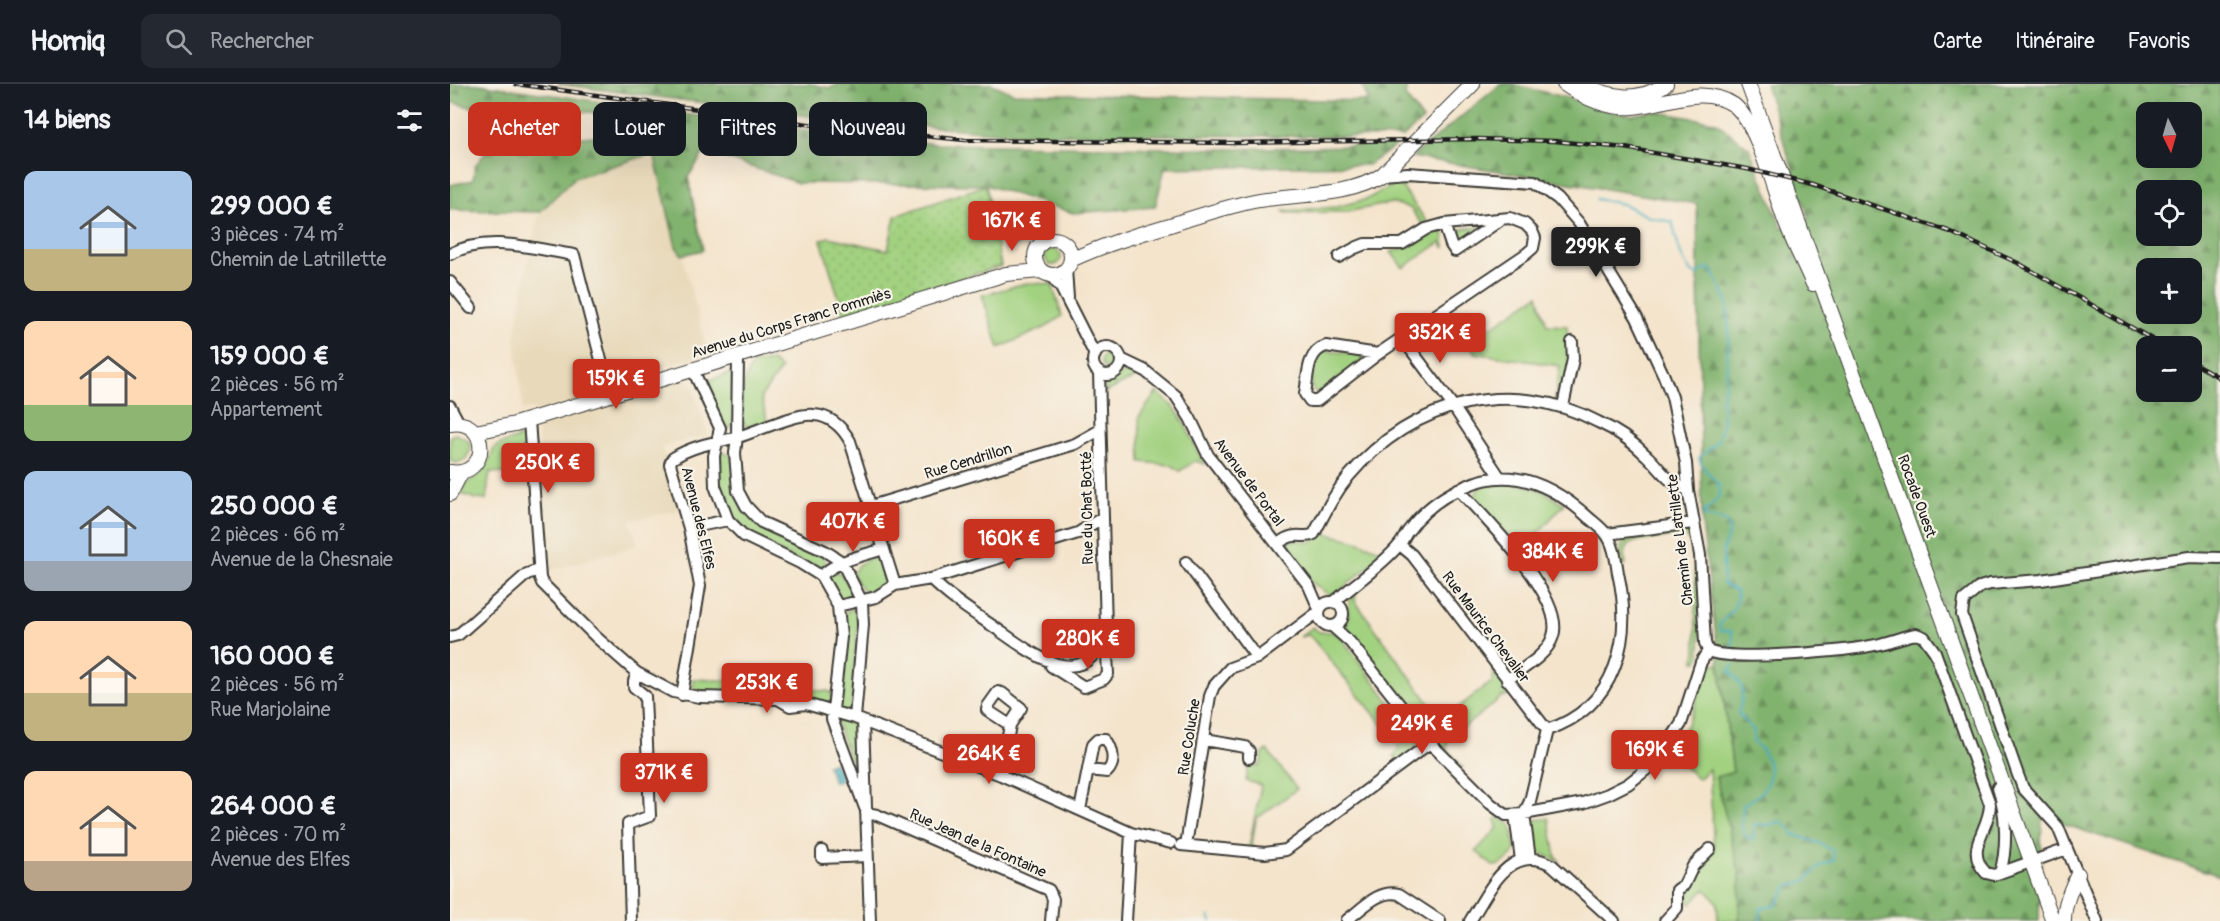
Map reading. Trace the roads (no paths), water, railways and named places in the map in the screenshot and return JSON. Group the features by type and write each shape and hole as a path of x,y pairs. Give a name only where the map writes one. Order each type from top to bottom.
{"main road":[{"path":"1069,259 1057,239 1047,240 1036,248 1034,258 1046,273 1060,274 1069,259 1103,246 1232,206 1366,183 1383,175 1473,84"},
{"path":"1446,113 1483,84"},
{"path":"1564,84 1594,100 1622,107 1639,106 1682,94 1710,93 1734,105 1746,120 1836,344 1910,545 1940,607"},
{"path":"1583,84 1636,97 1651,93 1666,84"},
{"name":"Rocade Ouest","path":"1748,84 2053,921"},
{"name":"Avenue du Corps Franc Pommiès","path":"475,432 530,420 1006,274 1034,258"},
{"name":"Avenue du Corps Franc Pommiès","path":"1006,274 1046,273"},
{"path":"450,494 456,472 470,468 476,463 481,446 475,432 454,424"},
{"name":"Avenue du Corps Franc Pommiès","path":"481,446 490,438 516,424"},
{"path":"2064,921 2067,898 2078,874"}],"street":[{"path":"1399,159 1402,170 1408,173"},
{"name":"Chemin de Latrillette","path":"1383,175 1408,173 1535,182 1558,199 1579,223 1637,318 1664,376 1677,419 1700,555 1705,643 1708,651"},
{"path":"1339,257 1365,244 1402,244 1426,229 1444,224 1509,218 1525,224 1535,238 1533,248 1378,354 1317,401 1310,401 1305,394 1311,360 1316,350 1326,346 1378,354"},
{"path":"1444,224 1455,251 1500,220"},
{"path":"450,254 479,244 506,244 574,255 610,395"},
{"path":"1068,304 1069,259"},
{"path":"1046,273 1060,287 1083,329 1095,355 1094,366 1104,374 1120,363 1114,349 1106,348 1083,329"},
{"path":"450,282 471,308"},
{"path":"1403,339 1454,406 1499,476 1522,480 1552,490 1574,504 1606,534 1614,550 1623,596 1624,623 1618,657 1608,682 1588,707 1561,725 1547,730 1530,801 1520,815 1526,859"},
{"path":"1563,406 1573,359 1572,342"},
{"path":"1095,355 1106,348"},
{"path":"738,356 735,453 738,491 753,515 761,522 825,551 842,562 862,602 859,720 870,921"},
{"name":"Avenue de Portal","path":"1120,363 1144,370 1176,396 1190,418 1208,455 1309,586 1334,614 1350,642 1430,743 1496,809 1506,815 1520,815"},
{"path":"693,370 720,428 714,456 715,486 728,520 744,536 800,563 821,576 830,588 838,606 841,636 832,719 865,811"},
{"name":"Rue du Chat Botté","path":"931,579 948,596 1082,686 1089,686 1104,679 1108,674 1100,387 1104,374"},
{"path":"1277,544 1287,537 1307,537 1314,534 1331,499 1347,477 1380,444 1405,428 1454,406 1493,399 1514,397 1535,399 1563,406 1599,422 1617,432 1647,456 1672,484 1688,490"},
{"path":"450,406 454,424"},
{"path":"718,441 802,416 815,415 832,420 840,426 850,441 895,585"},
{"path":"530,420 538,570 542,583 596,637 637,673 657,685 682,695 778,699 790,705 806,704 859,720 1001,775 1143,838 1177,844 1265,853 1286,850 1430,743"},
{"name":"Rue Cendrillon","path":"871,506 1075,444 1100,430"},
{"name":"Avenue des Elfes","path":"682,695 700,586 689,528 671,461 674,457 718,441"},
{"name":"Rue Cendrillon","path":"1075,444 1101,448"},
{"name":"Rue Coluche","path":"1297,629 1334,614 1352,586 1400,544 1407,531 1436,501 1458,489 1499,476"},
{"path":"1458,489 1519,557 1553,616 1555,628 1548,647 1507,680"},
{"path":"838,606 876,597 895,585 931,579 1078,533 1102,518"},
{"path":"689,528 728,520"},
{"path":"1606,534 1693,524"},
{"path":"1078,533 1103,537"},
{"name":"Rue Maurice Chevalier","path":"1400,544 1413,555 1547,730"},
{"path":"821,576 831,567 842,562 884,549"},
{"path":"2097,921 2058,827 2024,788 2018,775 1962,615 1964,600 1974,591 1990,584 2041,580 2189,557 2220,558"},
{"path":"1186,562 1257,658"},
{"path":"450,637 458,635 527,574 538,570"},
{"name":"Avenue de Portal","path":"1309,586 1319,610 1319,619 1334,614"},
{"name":"Rue Coluche","path":"1177,844 1204,740 1210,696 1214,686 1230,668 1257,658 1297,629 1325,603 1334,614"},
{"name":"Rue du Chat Botté","path":"1042,659 1062,666 1084,661 1099,647 1106,628"},
{"path":"1520,815 1575,805 1608,795 1647,769 1660,755 1681,724 1701,662 1708,651 1724,656 1805,652 1874,645 1916,634 1924,637 1935,652 1990,804 1990,814 1976,848 1978,862 1986,873 1994,875 2067,849"},
{"path":"631,921 628,824 650,816 645,696 634,687 637,673"},
{"path":"1001,775 1010,724"},
{"path":"1983,725 1985,744 2002,803 2004,838 2003,865 2000,873"},
{"path":"1204,740 1245,747 1249,751 1250,758"},
{"path":"1080,810 1088,770"},
{"name":"Rue Jean de la Fontaine","path":"865,811 1049,890 1053,898 1051,921"},
{"path":"1126,921 1131,833"},
{"path":"1665,921 1677,908 1677,890 1684,885 1693,866 1710,849"},
{"path":"822,851 822,858 867,856"},
{"path":"1470,921 1504,870 1526,859 1541,859 1551,865 1614,921"},
{"path":"1347,920 1382,894 1391,892 1399,894 1440,921"}],"water":[{"path":"1008,206 1020,213 1024,230 1020,243 1006,249 994,209"},
{"path":"835,762 842,778 837,782 834,782 827,765"}],"waterway":[{"path":"1596,199 1623,204 1649,217 1672,222 1680,252 1687,266 1697,275 1707,268 1712,270 1727,301 1729,335 1722,400 1723,422 1718,441 1699,458 1720,489 1719,495 1704,512 1704,516 1725,521 1728,525 1729,532 1723,550 1723,584 1736,591 1737,596 1732,610 1719,625 1721,631 1731,631 1733,639 1731,651"},
{"path":"1733,665 1730,671 1739,681 1742,690 1738,713 1754,731 1753,742 1763,752 1770,775 1761,792 1743,805 1742,827 1746,837 1754,840 1753,829 1756,824 1769,825 1780,821 1789,827 1792,834 1819,843 1833,851 1834,860 1820,866 1804,882 1789,885 1775,906 1761,908 1760,921"},
{"path":"1209,916 1211,921"}],"railway":[{"path":"516,84 822,126 965,140 1235,143 1476,139 1555,141 1625,148 1747,169 1813,185 1948,231 2018,263 2146,336"},
{"path":"2202,368 2220,378"}]}
